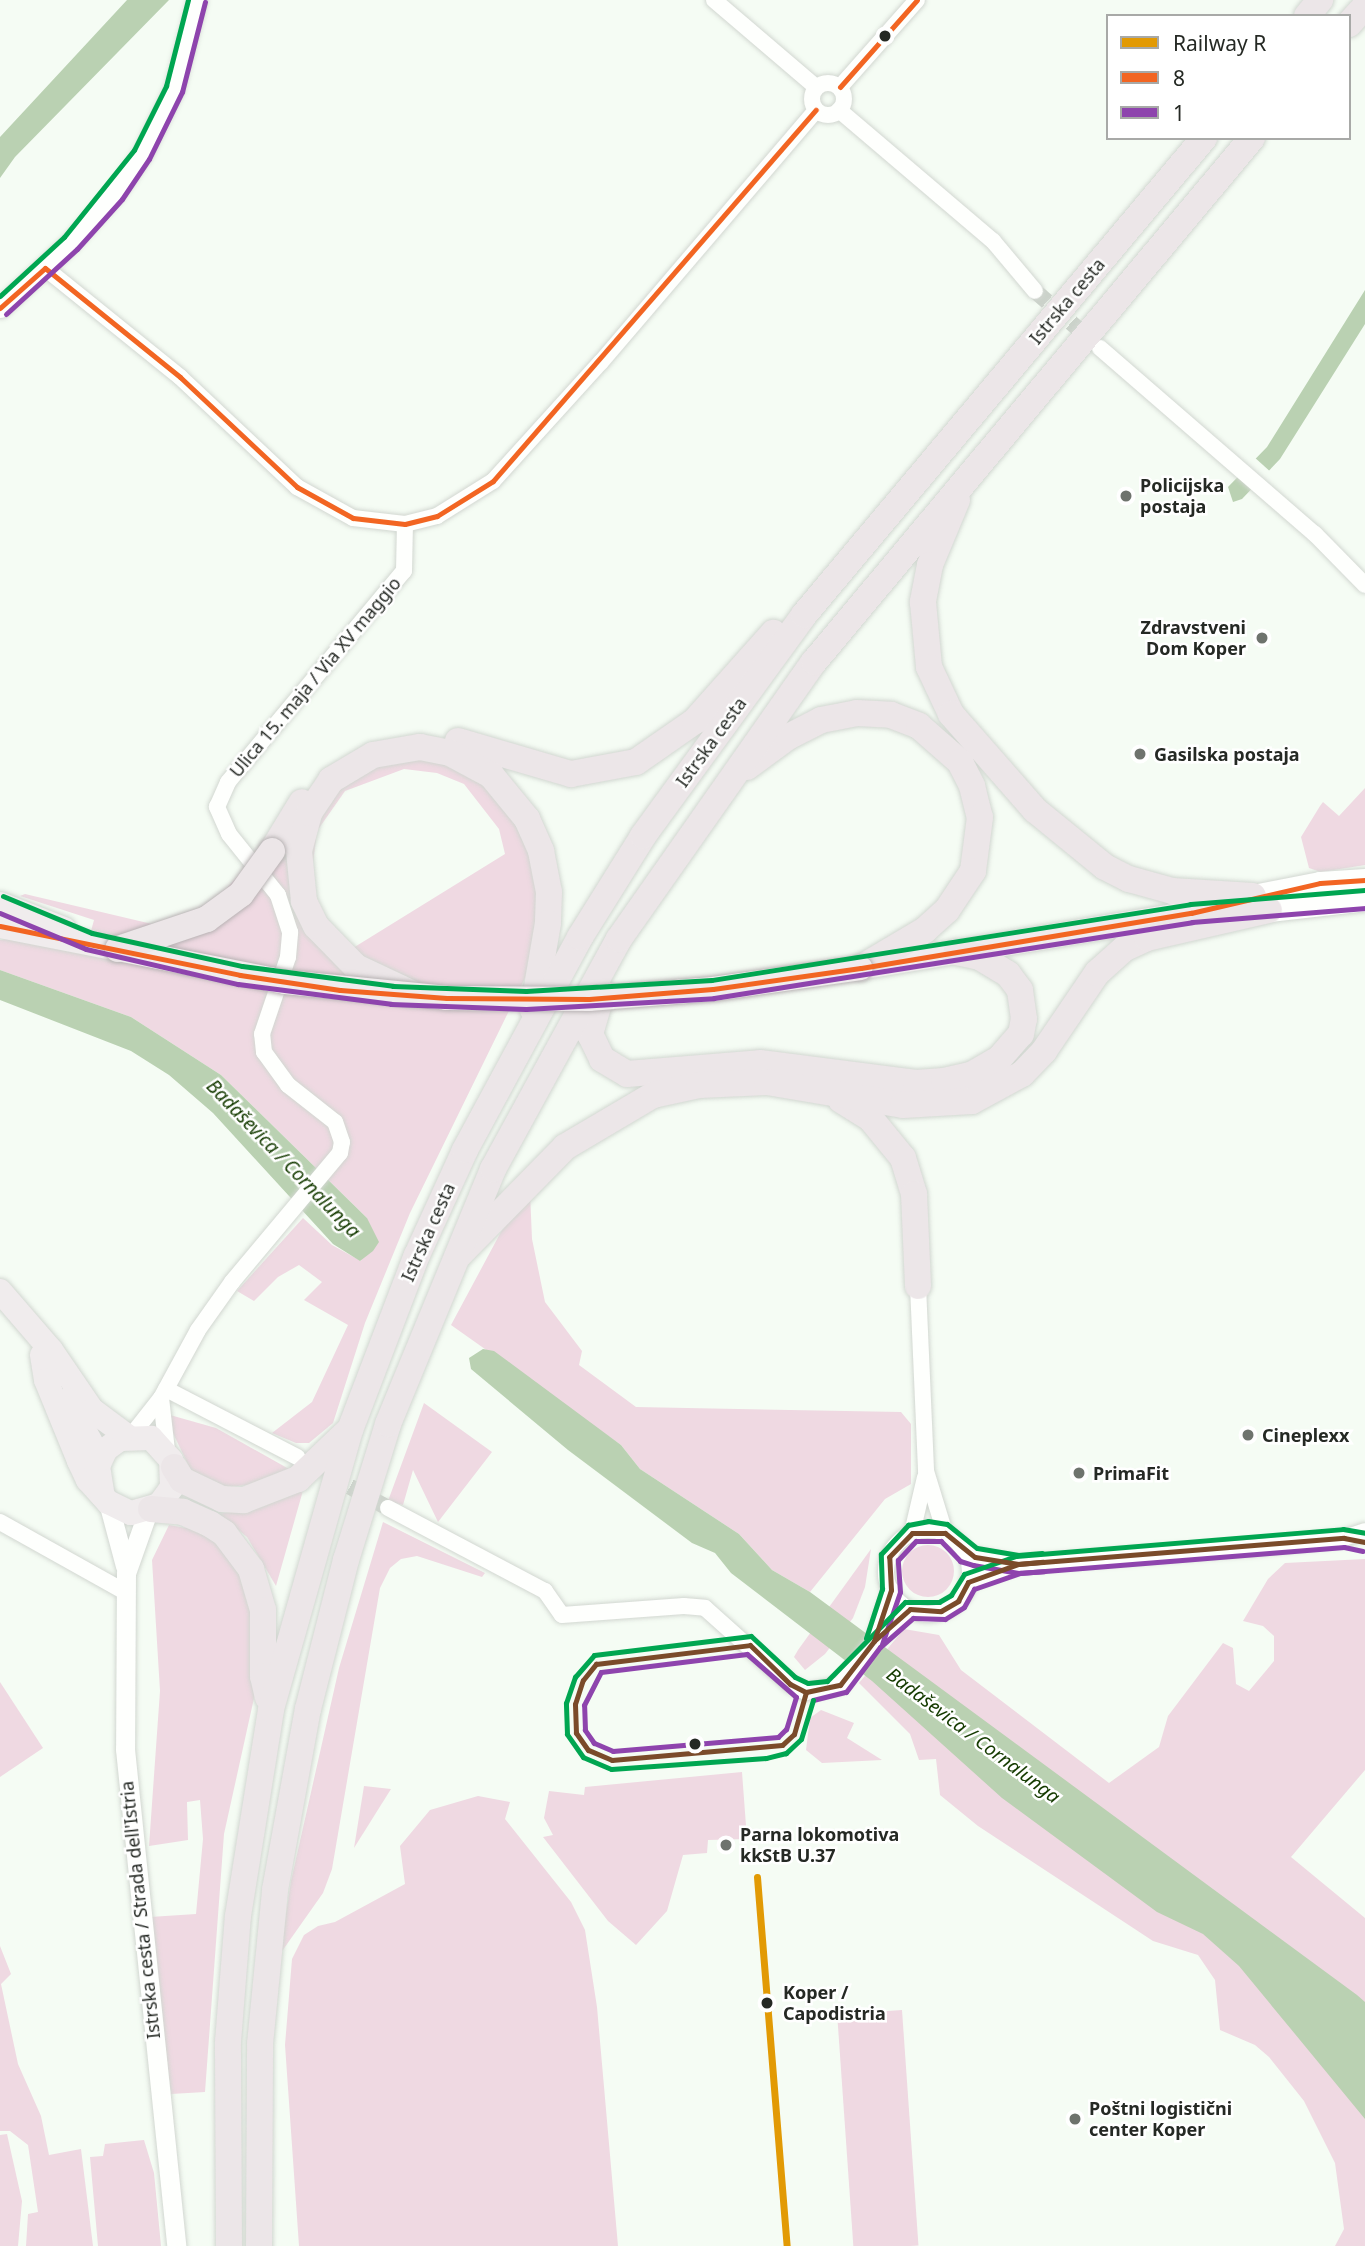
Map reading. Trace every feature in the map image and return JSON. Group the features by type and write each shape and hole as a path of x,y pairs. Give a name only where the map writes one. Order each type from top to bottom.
{"highway":[{"path":"1309,14 1320,0"},
{"path":"1351,22 1365,6"},
{"name":"Istrska cesta","path":"229,2246 230,2017 238,1916 271,1709 350,1430 417,1255 465,1150 533,1021 643,836 804,614 1202,140"},
{"name":"Istrska cesta","path":"260,2246 260,2044 275,1890 291,1791 350,1548 388,1424 451,1262 526,1101 619,939 724,785 814,662 972,469 1250,140"},
{"path":"972,469 930,565 923,602 929,667 951,714 1035,810 1105,867 1129,879 1172,891 1261,903"},
{"path":"118,949 207,919 240,894 261,856 317,777 352,750 388,737 432,735 570,774 601,772 650,756 719,697 762,643 804,614"},
{"path":"724,785 788,737 821,720 857,713 891,715 919,726 960,762 972,786 980,817 973,871 947,910 925,930 861,968"},
{"path":"419,997 356,967 316,926 304,901 299,851 309,813 331,780 373,755 420,747 450,753 476,764 510,795 527,819 546,873 548,923 533,1021"},
{"path":"451,1262 490,1228 565,1147 653,1095 699,1085 767,1082 836,1097 944,1106 996,1091 1023,1074 1044,1051 1097,972 1125,948 1147,938 1261,903"},
{"path":"619,939 590,1034 612,1068 640,1075 760,1063 916,1083 971,1075 1013,1046 1021,1034 1025,1005 1020,990 998,965 957,952"},
{"path":"836,1097 871,1119 903,1158 914,1194 918,1286"},
{"path":"171,1460 183,1480 222,1499 244,1500 298,1479 350,1430"},
{"path":"150,1510 183,1511 210,1524 224,1533 251,1569 263,1610 263,1676 271,1709"}],"main road":[{"path":"1261,903 1365,870"},
{"path":"1320,883 1365,880"},
{"path":"0,926 89,941 251,977 419,997 589,999 713,989 861,968 1261,903 1365,899"},
{"path":"0,904 89,941"},
{"path":"0,1291 26,1325 51,1350 92,1410 129,1436"},
{"path":"26,1325 100,1459"},
{"path":"42,1356 46,1380 79,1461 88,1480 106,1499 131,1513 150,1510 169,1493 171,1460 151,1438 129,1436 114,1442 100,1459 97,1475 106,1499"}],"street":[{"path":"714,0 816,87"},
{"path":"840,87 917,0"},
{"path":"0,308 45,268 115,193 142,154 174,89 197,2"},
{"path":"831,82 840,87 844,99 839,110 828,115 816,110 811,99 816,87 831,82"},
{"path":"45,268 180,377 297,487 354,518 405,524 437,516 493,481 601,362 816,110"},
{"path":"839,110 993,241 1035,291"},
{"path":"1100,348 1261,486 1292,518 1315,534 1365,585"},
{"name":"Ulica 15. maja / Via XV maggio","path":"163,1394 212,1311 340,1153 340,1131 327,1112 275,1072 264,1052 262,1034 288,957 290,932 261,856 221,821 217,807 222,792 404,571 405,524"},
{"path":"918,1286 926,1471 945,1534 966,1555 1018,1564 1344,1538 1365,1531"},
{"path":"129,1436 163,1394"},
{"path":"163,1394 297,1457"},
{"path":"163,1394 171,1460"},
{"path":"874,1641 891,1590 889,1557 912,1533 926,1471"},
{"path":"106,1499 126,1583"},
{"path":"388,1508 545,1591 562,1615 684,1606 705,1608 806,1692 841,1685 874,1641 910,1609"},
{"path":"126,1583 150,1510"},
{"path":"0,1522 126,1583"},
{"path":"912,1533 928,1530 945,1534"},
{"path":"1344,1538 1365,1542"},
{"path":"891,1590 910,1609 941,1611 958,1601 968,1583 966,1555"},
{"path":"968,1583 1018,1564"},
{"name":"Istrska cesta / Strada dell'Istria","path":"126,1583 125,1749 131,1841 176,2246"}],"shaded area":[{"path":"419,754 467,769 507,805 531,860 540,909 526,976 410,1213 365,1323 333,1423 309,1443 296,1443 272,1433 312,1402 348,1325 304,1300 322,1282 299,1265 278,1277 254,1301 237,1291 303,1218 332,1245 361,1261 367,1218 221,1075 131,1017 0,970 0,940 16,938 85,953 94,920 20,896 25,894 152,924 174,921 216,900 246,867 365,766","holes":["404,769 437,773 464,784 499,829 505,854 353,948 327,924 310,887 317,831 345,791"]},
{"path":"1365,788 1365,865 1321,872 1309,868 1301,837 1320,806 1323,802 1339,816"},
{"path":"530,1192 532,1239 545,1302 582,1351 579,1365 636,1407 901,1412 911,1424 911,1484 885,1499 810,1592 772,1570 739,1534 640,1469 621,1445 451,1325 502,1230"},
{"path":"424,1403 492,1452 438,1522 413,1470 403,1505 388,1501"},
{"path":"170,1415 216,1428 289,1469 262,1484 225,1487 193,1475 172,1431"},
{"path":"304,1487 276,1586 247,1537 219,1514 248,1508"},
{"path":"383,1522 485,1573 482,1577 417,1556 401,1559 390,1568 380,1588 332,1869 323,1893 280,1954 291,1881 339,1668"},
{"path":"169,1525 198,1530 218,1542 250,1587 258,1680 224,1834 205,2092 171,2094 150,1917 196,1914 203,1839 200,1800 187,1802 188,1840 149,1846 160,1691 152,1560"},
{"path":"928,1545 938,1547 946,1553 952,1561 952,1581 946,1589 938,1595 928,1597 918,1595 910,1589 904,1581 902,1571 904,1561 910,1553 918,1547"},
{"path":"871,1549 865,1587 853,1618 825,1654 805,1670 794,1657"},
{"path":"1365,1559 1365,1770 1291,1857 1365,1918 1365,2246 1335,2246 1344,2229 1335,2163 1304,2101 1269,2057 1255,2045 1220,2030 1215,1980 1198,1955 1153,1941 978,1826 940,1795 936,1759 919,1760 910,1734 859,1683 904,1629 939,1635 961,1670 1109,1783 1159,1747 1168,1716 1223,1643 1233,1648 1236,1684 1249,1691 1274,1661 1274,1636 1263,1626 1243,1621 1268,1579 1285,1563"},
{"path":"0,1682 43,1748 0,1777"},
{"path":"821,1710 854,1723 847,1738 882,1760 822,1763 806,1750 810,1718"},
{"path":"742,1772 747,1839 708,1840 707,1853 683,1855 667,1911 636,1945 608,1921 543,1837 553,1835 544,1818 549,1791 584,1795 585,1787"},
{"path":"364,1786 391,1789 354,1848"},
{"path":"478,1796 510,1802 505,1819 571,1902 585,1930 597,2007 618,2246 299,2246 285,2045 292,1959 304,1935 318,1926 335,1922 405,1884 400,1846 430,1810"},
{"path":"0,1946 11,1974 1,1984 18,2064 41,2116 49,2155 81,2149 93,2246 26,2246 28,2214 38,2212 28,2145 10,2131 0,2131"},
{"path":"902,2010 918,2245 853,2246 837,2015"},
{"path":"7,2134 22,2201 18,2246 0,2246 0,2135"},
{"path":"144,2140 154,2173 161,2246 98,2246 90,2157 103,2156 105,2144"}],"water":[{"path":"127,0 169,0 15,157 0,178 0,137"},
{"path":"1365,290 1365,324 1280,459 1242,499 1233,502 1228,487 1267,447"},
{"name":"Badaševica / Cornalunga","path":"0,970 131,1017 221,1075 367,1218 379,1242 373,1251 360,1261 333,1244 213,1113 169,1075 131,1051 0,1000"},
{"name":"Badaševica / Cornalunga","path":"483,1349 494,1351 621,1445 640,1469 739,1534 772,1570 810,1592 1357,1995 1365,2002 1365,2119 1239,1966 1203,1934 1157,1912 1002,1798 872,1681 731,1573 715,1553 692,1543 568,1450 471,1369 469,1358"}],"pier":[{"path":"1253,456 1272,473 1257,489 1238,472"}],"tunnel":[{"path":"1035,291 1093,342"},
{"path":"329,1475 388,1508"}],"rail line":[{"name":"R","path":"757,1877 787,2246"}],"transit line":[{"path":"0,296 64,237 134,150 166,86 188,0"},
{"name":"8","path":"840,87 917,0"},
{"name":"1","path":"6,314 77,249 122,199 149,159 182,92 205,2"},
{"name":"8","path":"45,268 180,377 297,487 353,518 405,524 437,516 493,481 816,110"},
{"name":"8","path":"0,308 45,268"},
{"name":"8","path":"0,926 240,975 340,990 447,998 589,999 713,989 861,968 1191,913 1320,883 1365,880"},
{"path":"3,896 92,933 242,966 393,986 526,991 712,980 1190,904 1364,890"},
{"name":"1","path":"0,913 86,949 238,984 391,1004 526,1009 714,998 1192,922 1365,908"},
{"path":"866,1638 882,1589 881,1554 908,1525 928,1521 947,1524 977,1548 1018,1555 1042,1553"},
{"path":"813,1700 801,1739 786,1753 766,1758 611,1769 583,1757 567,1734 566,1703 575,1677 594,1655 751,1636 795,1677 808,1683 827,1681 905,1602 939,1602 951,1595 964,1574 1016,1556 1343,1529 1365,1533"},
{"path":"874,1641 891,1590 889,1557 912,1533 945,1533 975,1557 1018,1564 1043,1562"},
{"path":"806,1692 840,1685 874,1641 910,1609 941,1611 958,1601 968,1582 1018,1564 1344,1538 1365,1542"},
{"name":"1","path":"882,1644 900,1592 898,1560 916,1541 941,1541 960,1561 973,1565 1018,1573 1044,1571"},
{"name":"1","path":"813,1700 846,1692 880,1647 913,1618 945,1619 964,1607 974,1589 1020,1573 1344,1547 1363,1551"},
{"path":"750,1645 790,1684 806,1692 794,1734 782,1745 612,1760 588,1750 576,1733 575,1704 583,1680 596,1664 750,1645"},
{"name":"1","path":"747,1654 796,1697 786,1729 778,1737 613,1751 594,1743 585,1730 584,1705 601,1672 747,1654"}],"place":[{"name":"Policijska postaja","path":"1126,496"},
{"name":"Zdravstveni Dom Koper","path":"1262,638"},
{"name":"Gasilska postaja","path":"1140,754"},
{"name":"Cineplexx","path":"1248,1435"},
{"name":"PrimaFit","path":"1079,1473"},
{"name":"Parna lokomotiva kkStB U.37","path":"726,1845"},
{"name":"Koper / Capodistria","path":"767,2003"},
{"name":"Poštni logistični center Koper","path":"1075,2119"}]}
